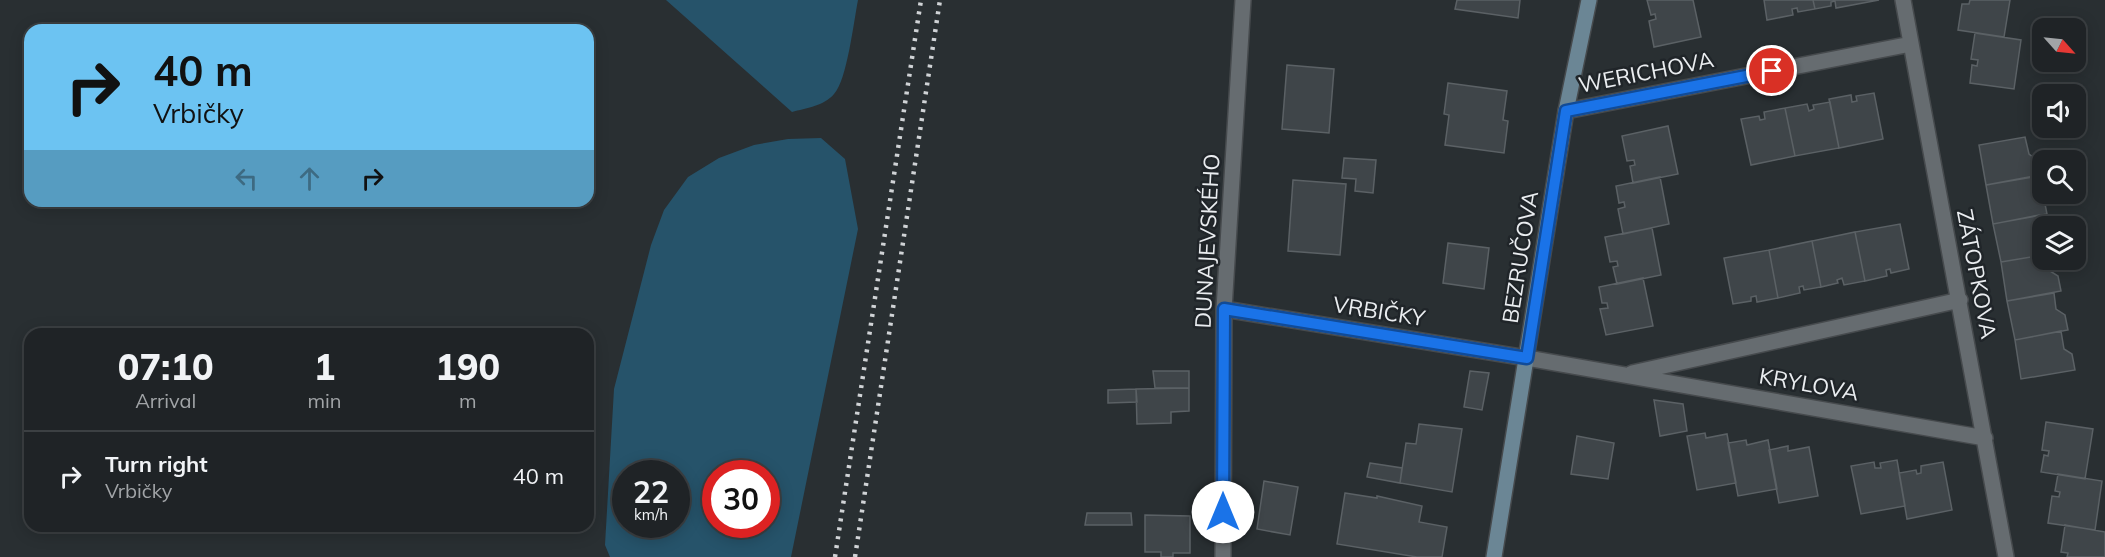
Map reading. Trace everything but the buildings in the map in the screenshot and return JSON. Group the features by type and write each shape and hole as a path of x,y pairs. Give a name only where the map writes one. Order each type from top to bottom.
{"street":[{"name":"DUNAJEVSKÉHO","path":"1223,557 1224,309 1243,0"},
{"name":"BEZRUČOVA","path":"1494,557 1566,111 1589,0"},
{"name":"ZÁTOPKOVA","path":"1903,0 2006,557"},
{"name":"WERICHOVA","path":"1566,111 1911,44"},
{"name":"KRYLOVA","path":"1625,375 1960,300"},
{"name":"VRBIČKY","path":"1224,309 1527,358"},
{"name":"KRYLOVA","path":"1527,358 1985,438"}],"shaded area":[{"path":"666,0 858,0 846,64 839,87 825,101 792,112"},
{"path":"821,138 845,159 858,229 791,557 610,557 605,545 614,389 651,245 664,210 688,177 719,158 754,145 788,139"}],"railway":[{"path":"835,557 921,0"},
{"path":"855,557 940,0"}],"route":[{"path":"1223,512 1224,309 1527,358 1566,111 1772,71"}]}
